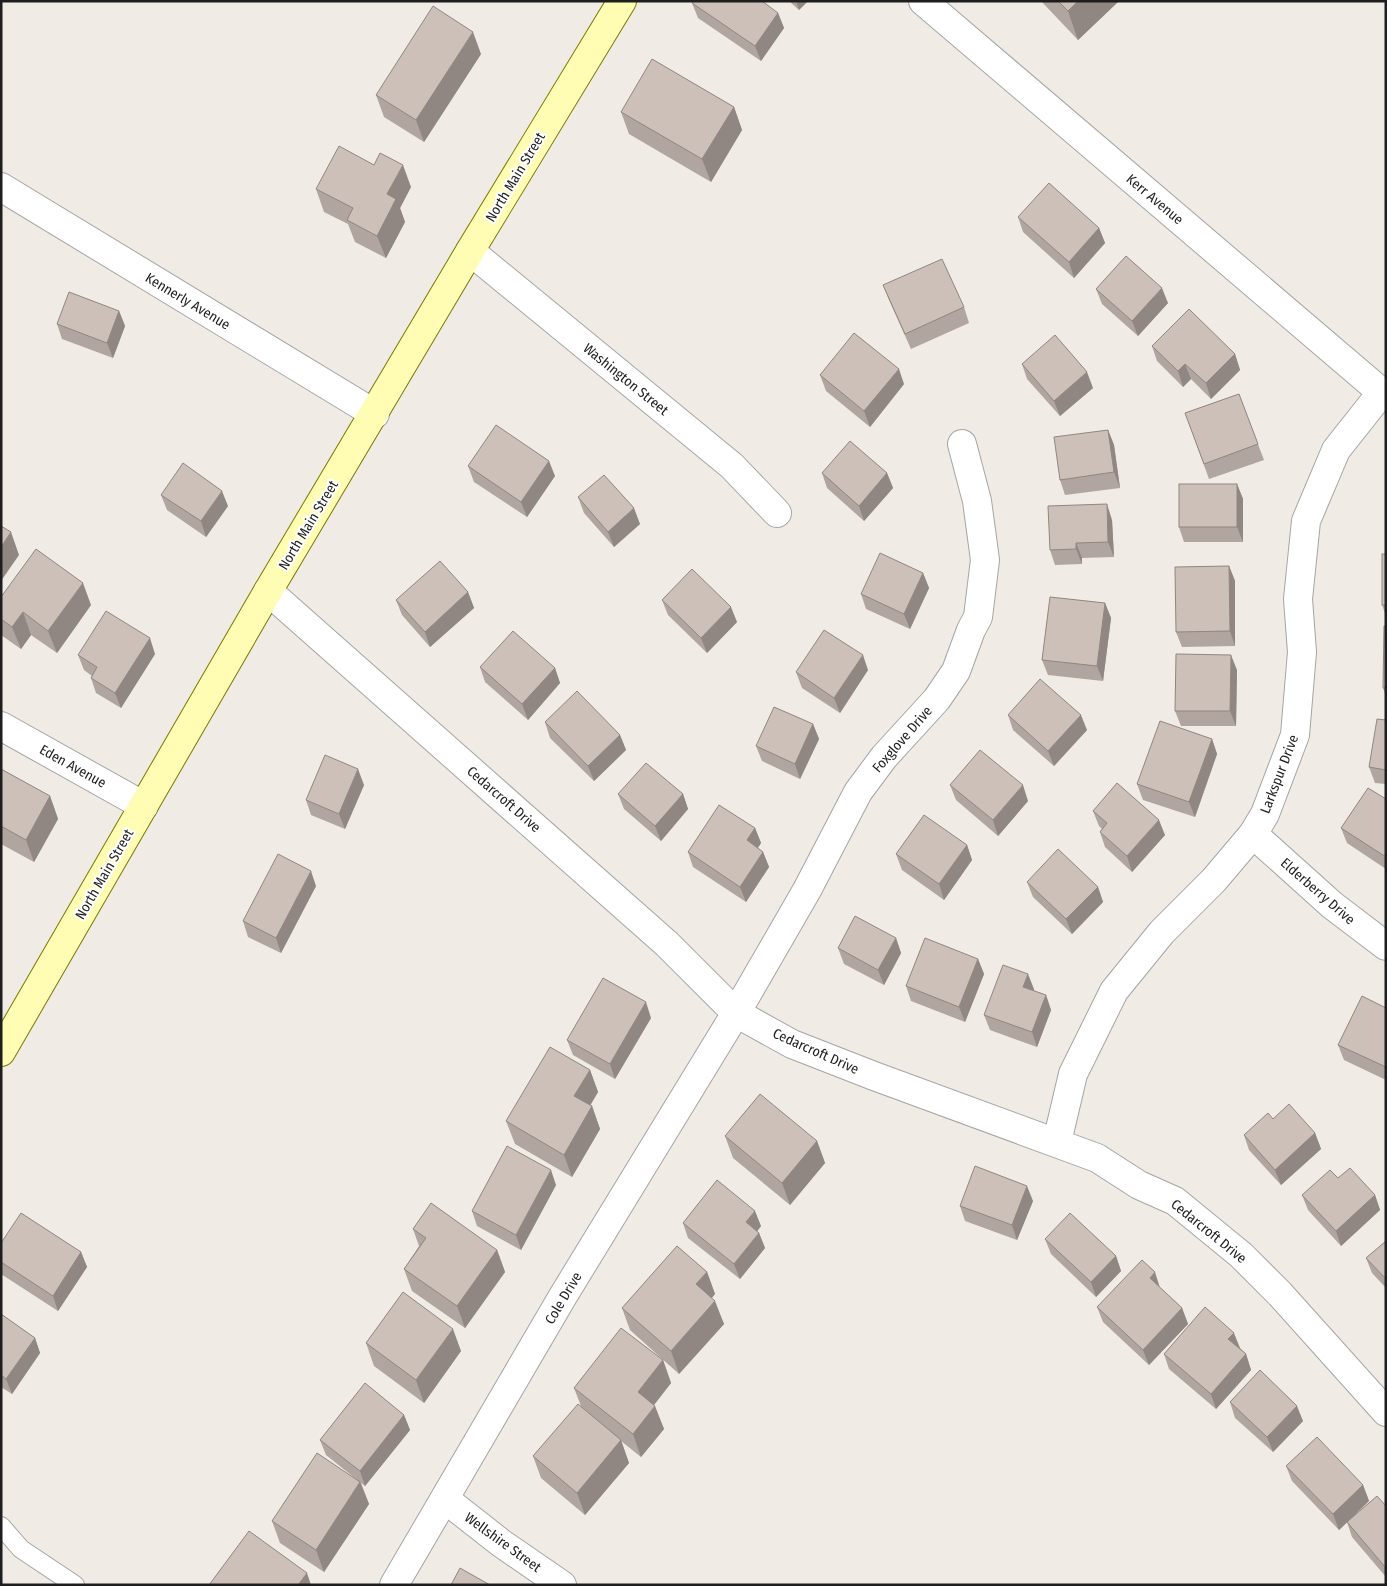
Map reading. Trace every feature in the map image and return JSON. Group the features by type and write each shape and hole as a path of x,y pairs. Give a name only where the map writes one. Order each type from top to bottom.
{"main road":[{"name":"North Main Street","path":"1,1052 268,591 375,414 470,251 622,1"}],"street":[{"name":"Kerr Avenue","path":"923,1 1384,394"},
{"name":"Kennerly Avenue","path":"1,187 375,414"},
{"name":"Washington Street","path":"470,251 732,466 777,513"},
{"name":"Larkspur Drive","path":"1056,1142 1073,1074 1114,991 1162,932 1214,880 1253,834 1265,814 1295,735 1302,652 1298,599 1306,522 1336,450 1384,394"},
{"name":"Foxglove Drive","path":"736,1013 806,890 858,792 884,757 937,699 956,671 971,630 978,617 985,560 977,502 962,444"},
{"name":"Cedarcroft Drive","path":"268,591 667,944 736,1013 792,1044 1097,1158 1139,1185 1175,1201 1234,1249 1280,1294 1386,1412"},
{"name":"Eden Avenue","path":"1,726 144,806"},
{"name":"Elderberry Drive","path":"1253,834 1332,905 1386,946"},
{"name":"Cole Drive","path":"394,1585 563,1296 736,1013"},
{"name":"Wellshire Street","path":"445,1499 501,1543 562,1585"}],"lane":[{"path":"1,1526 21,1549 75,1585"}],"building":[{"path":"693,1 762,1 778,13 755,46 692,3"},
{"path":"1058,1 1078,1 1068,11"},
{"path":"433,6 473,32 416,120 376,95"},
{"path":"652,59 734,107 702,159 621,112"},
{"path":"339,146 374,165 380,153 403,165 387,194 396,199 377,236 347,220 353,208 316,189"},
{"path":"1049,183 1099,228 1069,262 1018,217"},
{"path":"1126,256 1162,288 1132,321 1096,289"},
{"path":"942,259 964,307 905,334 883,285"},
{"path":"69,292 119,311 107,343 57,324"},
{"path":"1189,309 1235,354 1206,383 1185,364 1178,371 1152,346"},
{"path":"854,333 899,369 864,411 820,375"},
{"path":"1055,335 1087,372 1054,401 1022,364"},
{"path":"1239,394 1258,444 1204,464 1185,413"},
{"path":"496,425 549,461 521,502 468,466"},
{"path":"1108,430 1114,472 1060,480 1054,437"},
{"path":"850,441 887,473 859,506 822,473"},
{"path":"183,463 222,491 201,521 161,495"},
{"path":"604,475 634,508 608,532 578,497"},
{"path":"1179,484 1237,484 1237,527 1179,527"},
{"path":"1107,504 1108,542 1076,543 1076,549 1050,550 1048,506"},
{"path":"1,526 11,532 1,547"},
{"path":"36,549 83,583 48,631 23,612 12,627 1,619 1,597"},
{"path":"880,553 923,573 904,614 861,594"},
{"path":"1382,554 1386,554 1386,605 1382,605"},
{"path":"440,561 468,592 425,632 396,600"},
{"path":"1229,566 1230,631 1176,632 1175,567"},
{"path":"692,569 731,607 701,638 662,600"},
{"path":"1050,597 1105,603 1097,666 1042,660"},
{"path":"106,611 150,638 115,693 91,678 97,667 78,655"},
{"path":"1384,626 1386,626 1386,688 1383,688"},
{"path":"824,630 863,655 834,698 796,672"},
{"path":"513,631 555,668 522,704 480,667"},
{"path":"1176,654 1231,655 1230,711 1175,711"},
{"path":"1040,679 1081,715 1048,751 1008,715"},
{"path":"577,691 620,735 588,766 545,722"},
{"path":"774,707 813,724 795,764 756,746"},
{"path":"1377,719 1386,720 1386,770 1369,767"},
{"path":"1160,721 1212,739 1189,802 1137,784"},
{"path":"980,750 1023,785 993,820 950,785"},
{"path":"325,755 358,769 339,814 306,800"},
{"path":"646,763 683,794 655,826 618,794"},
{"path":"1,769 50,796 26,840 1,826"},
{"path":"1117,783 1159,820 1127,856 1100,832 1107,823 1093,811"},
{"path":"1368,788 1386,799 1386,857 1341,828"},
{"path":"719,805 755,828 747,840 763,852 740,887 688,852"},
{"path":"924,815 967,845 939,884 896,854"},
{"path":"1058,849 1098,887 1066,919 1027,882"},
{"path":"278,854 311,871 276,938 243,921"},
{"path":"855,916 896,938 878,970 838,948"},
{"path":"925,938 978,959 959,1007 906,986"},
{"path":"1003,965 1028,974 1023,987 1046,995 1032,1032 984,1015"},
{"path":"603,978 646,1002 610,1064 567,1040"},
{"path":"1362,996 1386,1008 1386,1067 1338,1045"},
{"path":"550,1047 590,1070 574,1096 592,1106 564,1155 506,1121"},
{"path":"760,1094 817,1141 782,1183 725,1136"},
{"path":"1289,1104 1315,1133 1275,1170 1244,1135 1268,1113 1273,1119"},
{"path":"507,1146 551,1170 516,1235 472,1211"},
{"path":"975,1166 1027,1186 1012,1225 960,1206"},
{"path":"1350,1168 1375,1195 1336,1231 1302,1195 1330,1170 1338,1178"},
{"path":"717,1180 755,1211 746,1222 759,1233 734,1264 683,1223"},
{"path":"431,1203 497,1250 457,1306 404,1269 426,1238 413,1229"},
{"path":"21,1213 81,1252 53,1296 1,1262 1,1243"},
{"path":"1070,1213 1116,1256 1091,1282 1045,1239"},
{"path":"1386,1241 1386,1279 1366,1258"},
{"path":"677,1246 707,1272 696,1284 715,1301 671,1351 622,1308"},
{"path":"1142,1260 1155,1272 1150,1278 1182,1308 1143,1350 1097,1307"},
{"path":"403,1292 453,1329 416,1380 366,1343"},
{"path":"1205,1307 1234,1333 1228,1339 1246,1354 1211,1394 1164,1354"},
{"path":"1,1314 35,1338 6,1379 1,1375"},
{"path":"621,1328 663,1360 638,1392 655,1406 633,1434 574,1388"},
{"path":"1260,1370 1297,1406 1267,1437 1230,1402"},
{"path":"365,1383 404,1415 360,1471 320,1440"},
{"path":"578,1404 621,1440 577,1493 533,1456"},
{"path":"1317,1437 1363,1485 1333,1514 1286,1466"},
{"path":"317,1453 360,1482 316,1550 272,1521"},
{"path":"1377,1496 1386,1506 1386,1568 1347,1522"},
{"path":"249,1531 307,1573 298,1585 209,1585"},
{"path":"460,1568 490,1585 451,1585"}]}
